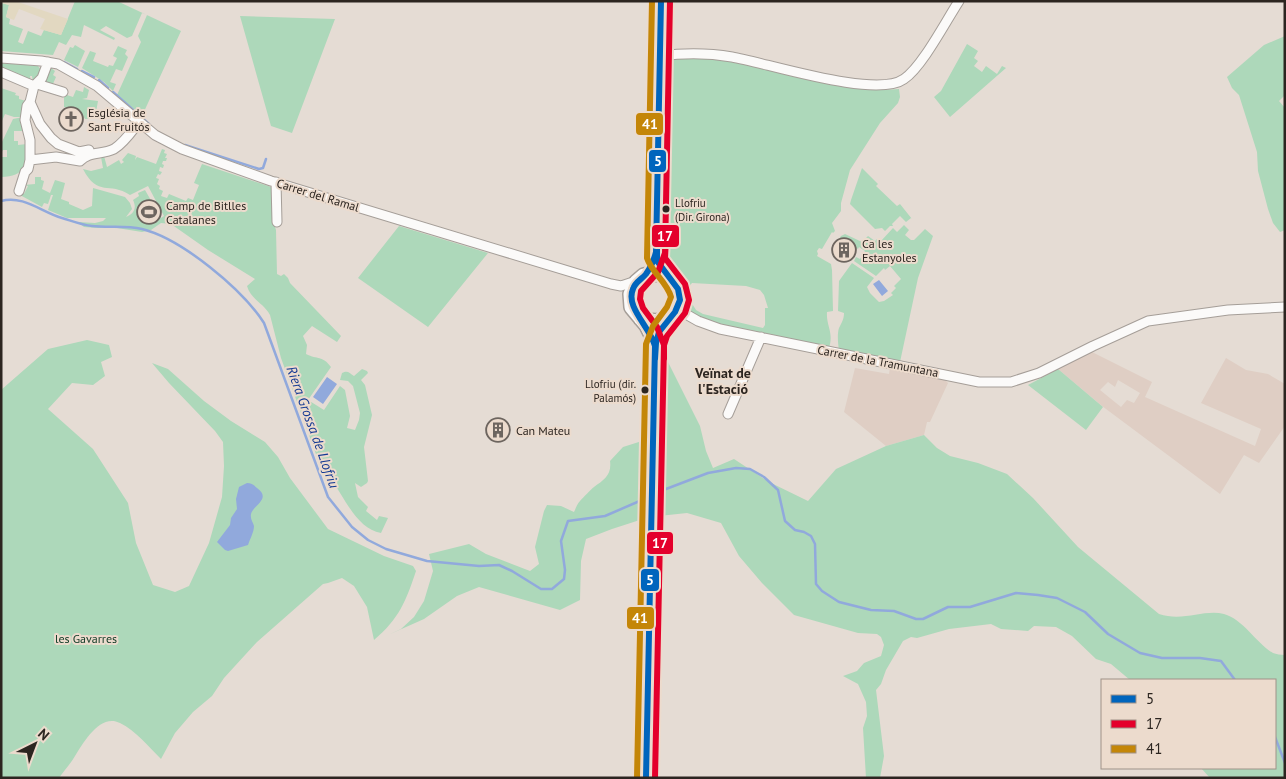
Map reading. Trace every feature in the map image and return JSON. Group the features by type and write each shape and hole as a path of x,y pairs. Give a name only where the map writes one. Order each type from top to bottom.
{"main road":[{"path":"646,778 655,344 662,328 678,308 680,297 676,285 668,277 658,261 656,252 661,1"},
{"path":"655,344 647,325 636,313 632,304 631,294 633,288 653,263 656,252"},
{"path":"643,277 657,273 668,277"},
{"path":"641,318 653,323 672,316"}],"street":[{"path":"660,56 672,54 716,55 809,76 852,83 892,84 902,81 909,76 959,1"},
{"name":"Carrer del Ramal","path":"1,58 58,64 97,86 155,135 182,149 276,182 611,284 626,285 643,277"},
{"path":"19,191 30,160 30,140 25,120 28,106 48,62"},
{"path":"1,72 36,85 63,92"},
{"path":"30,102 40,124 55,142 81,152 103,151"},
{"path":"30,160 56,157 80,161 85,155 118,146 139,122"},
{"path":"276,182 277,222"},
{"name":"Carrer del Ramal","path":"611,284 625,294 632,304"},
{"path":"680,297 685,309 698,321"},
{"name":"Carrer de la Tramuntana","path":"672,316 684,313 698,321 720,329 986,382 1011,382 1039,373 1148,321 1228,310 1285,307"},
{"path":"728,414 761,337"}],"shaded area":[{"path":"1090,351 1152,382 1145,397 1255,446 1261,429 1201,403 1226,358 1246,370 1268,374 1285,384 1285,426 1259,463 1244,455 1220,494 1102,406 1058,369","holes":["1118,380 1140,393 1134,403 1127,400 1121,407 1100,390 1108,382 1115,387"]},
{"path":"890,367 944,379 948,383 930,422 927,422 924,435 886,446 844,412 855,368 889,374"}],"green space":[{"path":"75,1 117,1 142,13 132,36 127,38 106,26 100,30 115,38 114,40 84,25 81,37 72,35 66,45 59,42 53,55 1,51 2,3 9,5 6,17 10,19 9,24 23,29 18,42 23,44 28,31 41,36 44,30 61,35"},
{"path":"147,15 181,31 142,116 117,95 141,42 138,36"},
{"path":"240,16 335,19 292,133 271,126"},
{"path":"1285,36 1285,95 1279,101 1285,108 1285,230 1280,232 1273,223 1268,209 1258,171 1257,152 1239,95 1232,88 1227,77 1264,45"},
{"path":"967,44 978,51 974,58 978,61 974,66 982,72 986,66 997,74 1002,66 1006,68 950,117 934,97 941,91"},
{"path":"75,45 85,51 78,67 64,60 70,47 73,48"},
{"path":"118,46 127,50 125,54 128,57 122,71 116,69 110,82 116,84 113,91 104,82 82,68 90,51 96,53 93,61 108,67 109,65 113,66 117,58 113,56"},
{"path":"700,56 825,83 850,87 899,89 900,97 898,103 880,123 850,170 841,203 841,211 832,223 835,231 832,232 822,249 819,248 817,251 817,256 831,264 832,270 833,311 827,312 831,338 829,348 729,328 696,317 687,308 685,302 691,302 696,310 703,314 763,328 765,325 765,308 768,308 764,295 760,290 746,286 692,283 687,289 684,288 663,262 667,68 673,59"},
{"path":"1,63 38,66 41,70 33,82 32,76 30,76 31,83 1,69"},
{"path":"51,68 55,71 53,75 56,77 52,86 44,82"},
{"path":"84,87 89,90 87,98 82,99 98,101 96,112 88,119 85,119 81,112 64,107 64,94 73,97 76,90 83,92"},
{"path":"1,88 16,93 15,95 19,96 19,99 26,101 25,131 14,131 14,141 18,141 18,145 27,144 25,163 20,172 1,177 1,157 7,157 7,150 3,150 1,153 1,144 13,119 23,117 5,114 1,123"},
{"path":"162,149 165,150 164,153 167,154 165,158 167,158 166,161 163,161 163,168 160,167 159,171 162,172 156,178 159,179 157,184 160,186 159,189 163,191 161,196 167,198 169,194 186,201 188,198 193,200 199,185 194,183 202,164 271,187 276,230 277,274 281,276 284,274 290,283 341,336 337,342 312,326 303,336 307,345 306,354 322,359 331,367 308,400 324,410 340,386 345,390 350,416 347,428 355,430 360,413 353,386 348,381 340,380 344,372 354,376 362,369 368,373 361,380 365,385 372,415 364,447 368,481 361,487 355,483 358,497 368,507 366,511 377,520 379,516 388,518 381,533 365,526 352,512 332,481 325,479 281,358 270,315 251,295 247,286 255,279 171,224 161,223 151,230 142,232 117,228 84,227 78,222 95,223 106,218 67,218 48,210 53,195 51,195 48,204 44,203 42,207 20,195 21,193 24,194 28,186 24,185 35,184 35,177 41,177 41,180 44,181 42,189 50,193 55,180 65,183 61,199 83,210 92,206 93,188 125,197 132,209 126,217 134,210 133,200 139,196 138,193 145,190 161,218 164,216 148,186 130,195 123,191 99,186 88,178 83,169 91,171 103,168 101,157 104,156 107,167 119,160 121,164 128,153 136,156 135,160 137,157 156,164"},
{"path":"862,168 878,184 876,186 897,206 900,204 912,219 906,222 900,216 892,224 893,226 890,226 885,231 882,228 875,229 850,204"},
{"path":"904,225 909,230 905,235 911,240 914,240 925,229 933,236 918,278 900,362 839,350 838,333 844,313 838,311 839,281 852,263 874,278 867,287 879,302 893,295 891,293 896,288 894,286 901,279 890,266 885,270 884,268 876,276 854,261 856,257 860,259 865,251 859,247 858,249 848,242 845,244 839,239 845,234 862,242 868,236 875,241 877,239 881,241 893,228 897,232"},
{"path":"399,226 488,253 428,327 358,278"},
{"name":"les Gavarres","path":"87,340 109,345 112,357 101,362 105,376 93,385 72,383 48,409 93,449 128,503 136,543 153,585 175,592 189,586 209,543 222,497 224,466 223,442 152,363 168,369 204,401 231,421 265,442 278,457 290,478 328,529 384,556 413,566 416,571 401,609 390,625 374,640 367,607 354,586 342,578 323,584 257,642 224,678 212,696 193,712 175,733 161,759 131,730 113,721 99,725 93,730 59,778 1,778 1,390 48,349"},
{"path":"664,354 700,426 706,451 713,468 734,459 769,482 808,501 836,469 886,446 924,435 937,448 950,456 978,463 1007,474 1033,498 1078,547 1159,614 1176,617 1209,613 1224,614 1244,626 1267,649 1273,653 1285,655 1285,778 1210,778 1202,769 1276,769 1276,679 1129,679 1111,664 1096,659 1072,636 1056,627 1034,626 1028,631 1001,629 991,624 949,629 917,638 911,637 903,641 876,690 884,756 880,778 866,778 863,728 867,716 866,702 858,684 843,676 857,671 864,663 881,656 884,645 881,637 877,634 858,633 794,615 762,583 739,556 721,523 687,513 659,516 664,422"},
{"path":"1058,369 1103,407 1086,430 1028,385"},
{"path":"642,441 646,518 586,539 581,561 580,600 560,610 479,587 457,596 424,619 388,635 401,629 414,617 424,601 433,571 429,554 469,544 486,554 530,571 539,564 535,547 547,505 561,506 574,512 580,501 606,477 610,470 610,461 623,447"}],"sand":[{"path":"1,1 15,1 68,19 61,35 40,29 45,19 19,9 14,20 6,17 9,5 1,3"}],"water":[{"path":"879,280 888,291 882,296 873,284"},
{"path":"327,377 337,384 323,404 313,397"},
{"path":"247,483 255,486 261,492 263,495 262,499 251,514 254,526 248,545 228,551 217,542 230,525 231,518 237,509 236,499 239,487"}],"waterway":[{"path":"64,62 77,69"},
{"path":"82,71 94,77"},
{"path":"99,80 108,88"},
{"path":"113,92 149,124"},
{"path":"185,145 259,169 263,168 266,159"},
{"name":"Riera Grossa de Llofriu","path":"1,201 17,200 25,202 54,215 84,225 142,229 175,243 210,267 226,281 241,295 264,323 328,497 352,527 368,540 386,549 427,561 479,566 499,565 541,589 552,589 564,579 565,570 561,541 568,521 605,516 642,500"},
{"name":"Riera Grossa de Llofriu","path":"666,489 708,473 736,468 750,469 764,477 778,490 785,521 795,530 811,536 815,544 816,584 822,591 839,602 871,610 894,611 916,619 923,619 948,607 970,607 1016,593 1057,598 1085,612 1108,634 1140,653 1162,658 1200,658 1221,661 1234,679"},
{"name":"Riera Grossa de Llofriu","path":"1276,740 1285,763"}],"transit line":[{"name":"41","path":"637,778 646,344 653,326 667,307 671,297 647,258 652,1"},
{"name":"5","path":"646,778 655,346 635,310 631,296 635,284 646,274 656,252 661,1"},
{"name":"17","path":"655,778 664,345 657,327 643,308 640,299 641,291 658,272 665,253 670,1"},
{"name":"5","path":"655,359 659,332 675,312 680,300 678,289 657,261 657,237"},
{"name":"17","path":"664,359 664,345 667,336 685,313 689,300 685,284 665,258 666,238"}],"place":[{"name":"Església de Sant Fruitós","path":"71,119"},
{"name":"Llofriu (Dir. Girona)","path":"666,209"},
{"name":"Camp de Bitlles Catalanes","path":"149,212"},
{"name":"Ca les Estanyoles","path":"844,250"},
{"name":"Llofriu (dir. Palamós)","path":"645,390"},
{"name":"Can Mateu","path":"498,430"}],"district":[{"name":"Veïnat de l'Estació","path":"723,382"}]}
